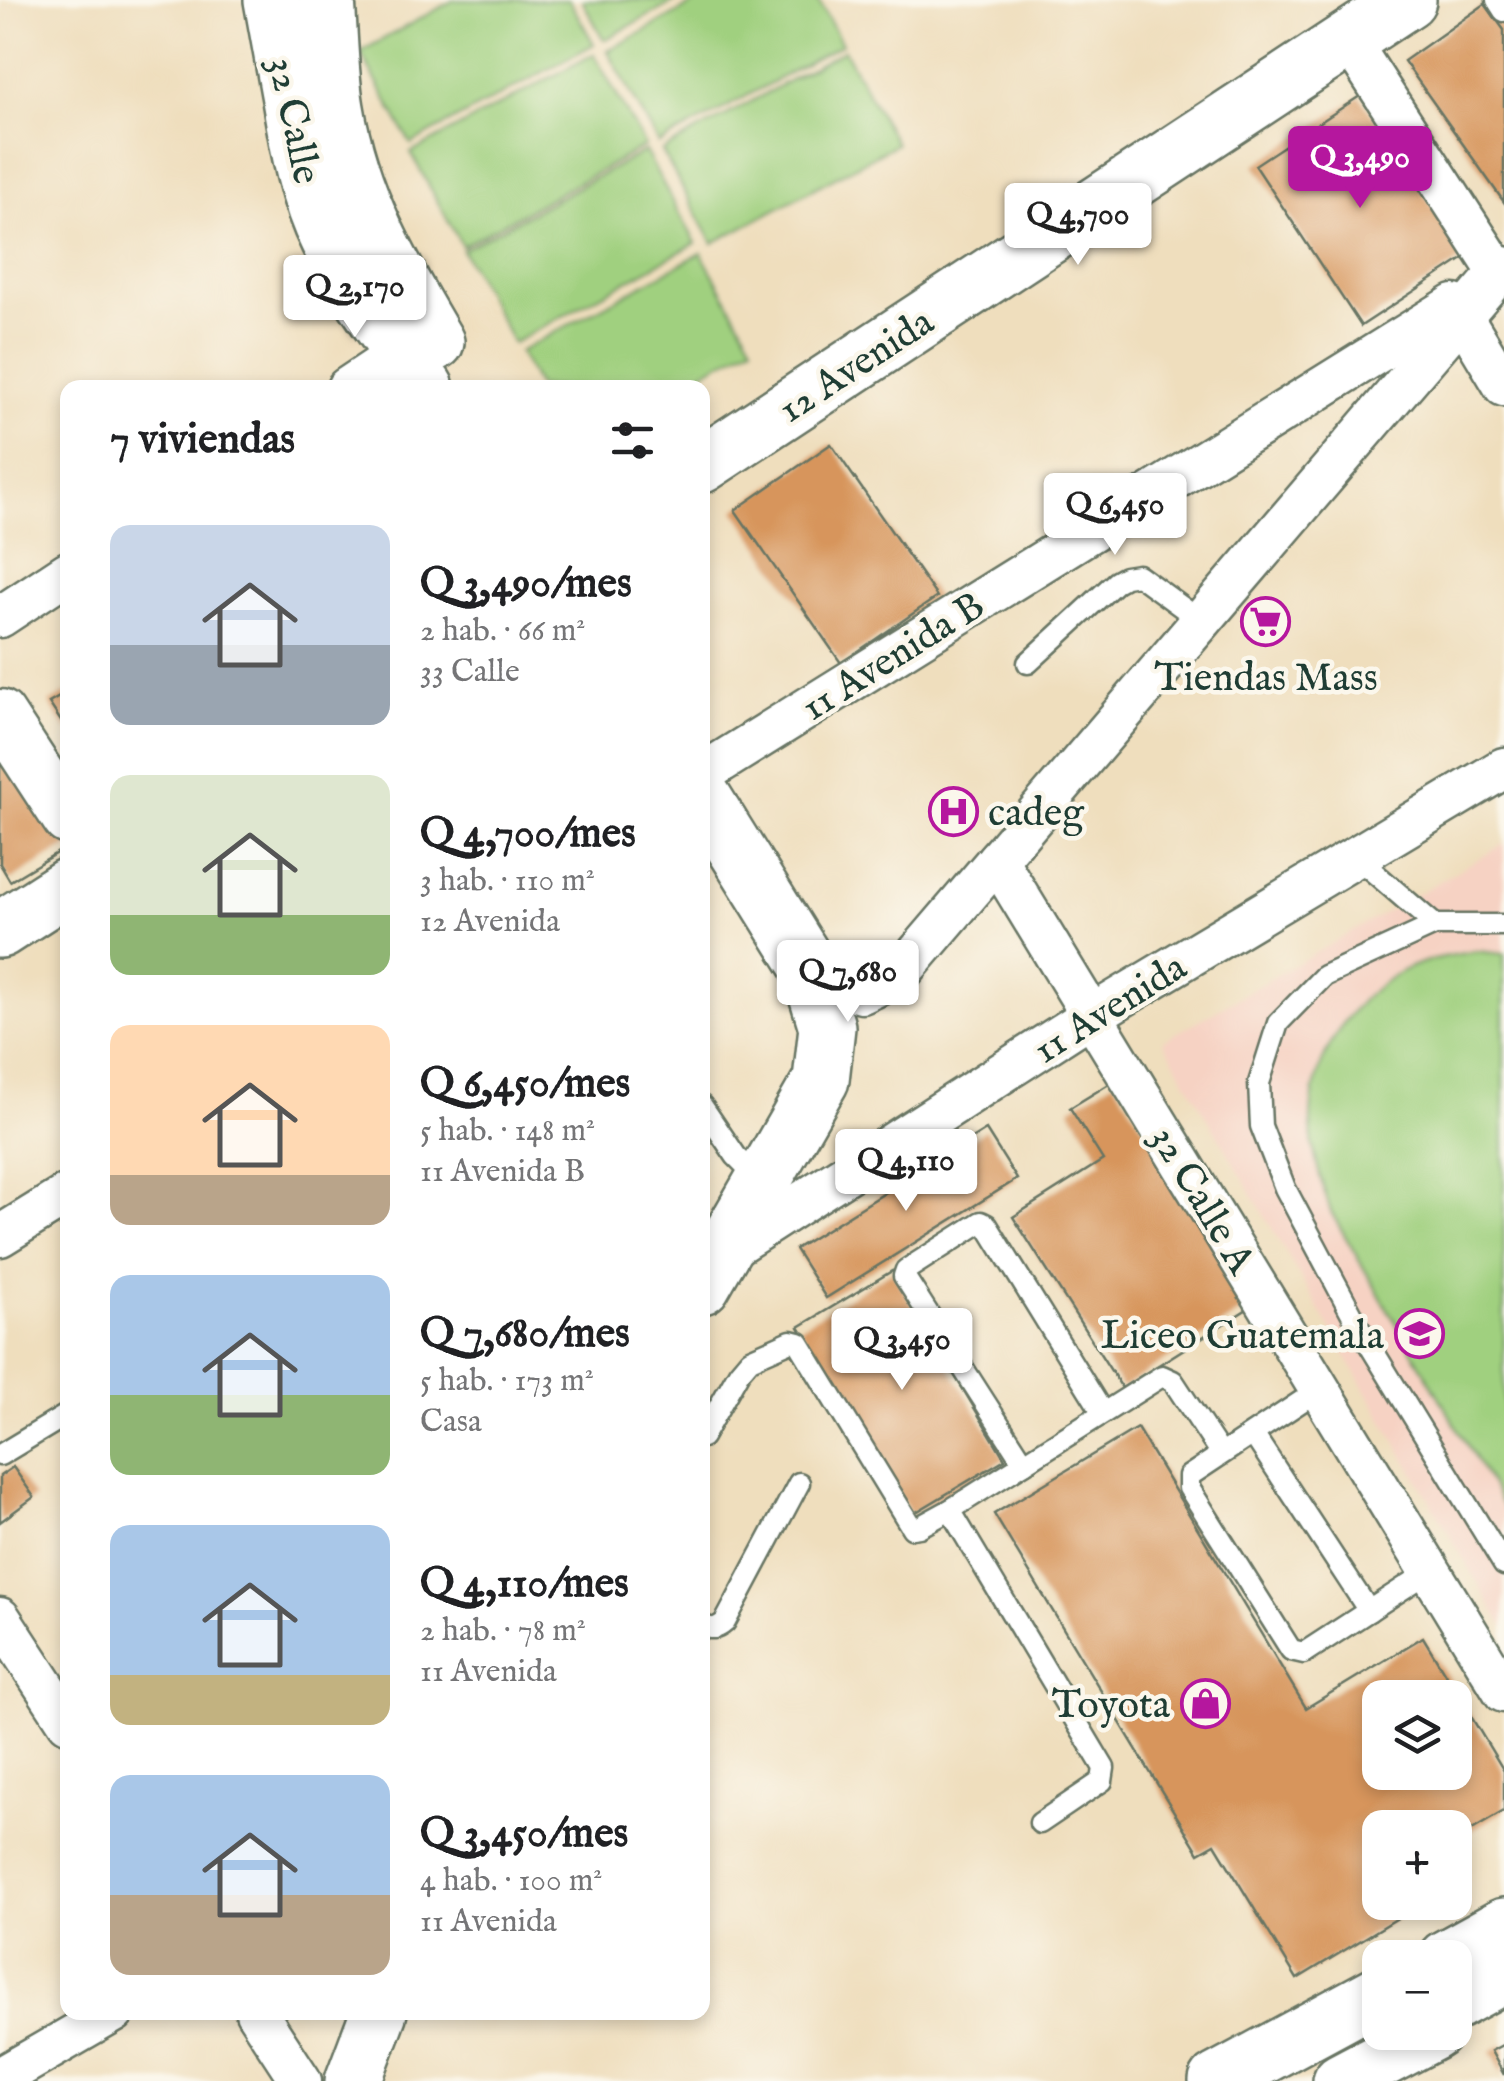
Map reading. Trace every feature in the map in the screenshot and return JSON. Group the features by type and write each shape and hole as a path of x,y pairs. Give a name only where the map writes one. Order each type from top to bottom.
{"main road":[{"name":"32 Calle","path":"272,0 297,142 317,212 328,240 414,370"},
{"name":"32 Calle","path":"327,0 335,106 356,189 394,272 459,380"},
{"name":"12 Avenida","path":"710,459 1408,0"},
{"path":"710,808 808,965 827,1027 821,1080 711,1270"},
{"path":"0,930 60,891"},
{"path":"1472,1944 1504,1926"},
{"path":"1472,1993 1504,1975"},
{"path":"1472,2013 1504,1996"},
{"path":"1217,2081 1362,2003"},
{"path":"353,2081 376,2020"},
{"path":"1329,2081 1343,2063 1366,2050"},
{"path":"1341,2081 1400,2050"}],"street":[{"path":"808,965 836,984 862,993 898,976 1497,275 1348,38"},
{"name":"11 Avenida B","path":"710,769 1497,275"},
{"path":"1462,316 1504,386"},
{"path":"377,380 414,370"},
{"path":"0,617 60,577"},
{"path":"0,714 60,807"},
{"name":"11 Avenida","path":"711,1270 1092,1015 1504,768"},
{"name":"32 Calle A","path":"997,860 1504,1692"},
{"path":"0,1236 60,1199"},
{"path":"0,1618 60,1710"},
{"path":"0,2078 100,2020"},
{"path":"261,2020 300,2081"}],"lane":[{"path":"1497,0 1504,11"},
{"path":"1028,662 1116,582 1132,575 1138,575 1201,621"},
{"path":"1356,857 1435,925"},
{"path":"1504,926 1435,925 1324,976 1278,1023 1259,1083 1261,1126 1285,1188 1360,1330 1504,1564"},
{"path":"710,1118 736,1156 762,1182"},
{"path":"1024,1464 904,1276 906,1270 981,1222 987,1225 1103,1414"},
{"path":"710,1423 750,1360 791,1340 799,1343 912,1528 950,1510 1162,1376 1172,1381 1221,1454"},
{"path":"1320,1389 1189,1476 1189,1488 1291,1650 1304,1653 1430,1571"},
{"path":"0,1456 60,1419"},
{"path":"1252,1434 1369,1611"},
{"path":"710,1629 725,1622 799,1483"},
{"path":"950,1510 1104,1768 1102,1781 1040,1823"}],"shaded area":[{"name":"Liceo Guatemala","path":"1504,844 1504,1628 1163,1041"}],"green space":[{"path":"454,0 569,0 594,44 411,144 360,52"},
{"path":"582,0 678,0 604,40"},
{"path":"701,0 818,0 842,44 659,144 608,51"},
{"path":"844,50 896,144 713,243 662,151"},
{"path":"594,54 645,146 462,246 411,153"},
{"path":"645,151 696,243 513,343 462,250"},
{"path":"701,253 753,345 688,380 534,380 519,352"},
{"path":"1477,951 1504,954 1504,1508 1331,1212 1312,1138 1311,1113 1322,1064 1332,1041 1362,1000 1411,967"}],"building":[{"path":"1485,4 1504,30 1504,202 1404,61"},
{"path":"1360,96 1466,257 1361,326 1255,165"},
{"path":"831,444 937,597 841,663 735,510"},
{"path":"60,697 60,720 49,703"},
{"path":"0,755 60,829 60,851 10,881 0,864"},
{"path":"1114,1081 1255,1304 1122,1388 1013,1217 1103,1160 1070,1108"},
{"path":"986,1130 1017,1179 826,1298 795,1249"},
{"path":"892,1271 1005,1459 911,1515 799,1327"},
{"name":"Toyota","path":"1137,1428 1306,1708 1423,1637 1449,1680 1362,1680 1362,1790 1472,1790 1472,1718 1504,1771 1504,1811 1472,1830 1472,1810 1362,1810 1362,1920 1394,1920 1297,1979 1215,1844 1199,1853 994,1514"},
{"path":"13,1467 34,1497 0,1522 0,1476"},
{"path":"1504,2044 1504,2075 1491,2051"}],"place":[{"name":"Tiendas Mass","path":"1266,621"},
{"name":"cadeg","path":"953,811"},
{"name":"Liceo Guatemala","path":"1419,1334"},
{"name":"Toyota","path":"1205,1703"}]}
